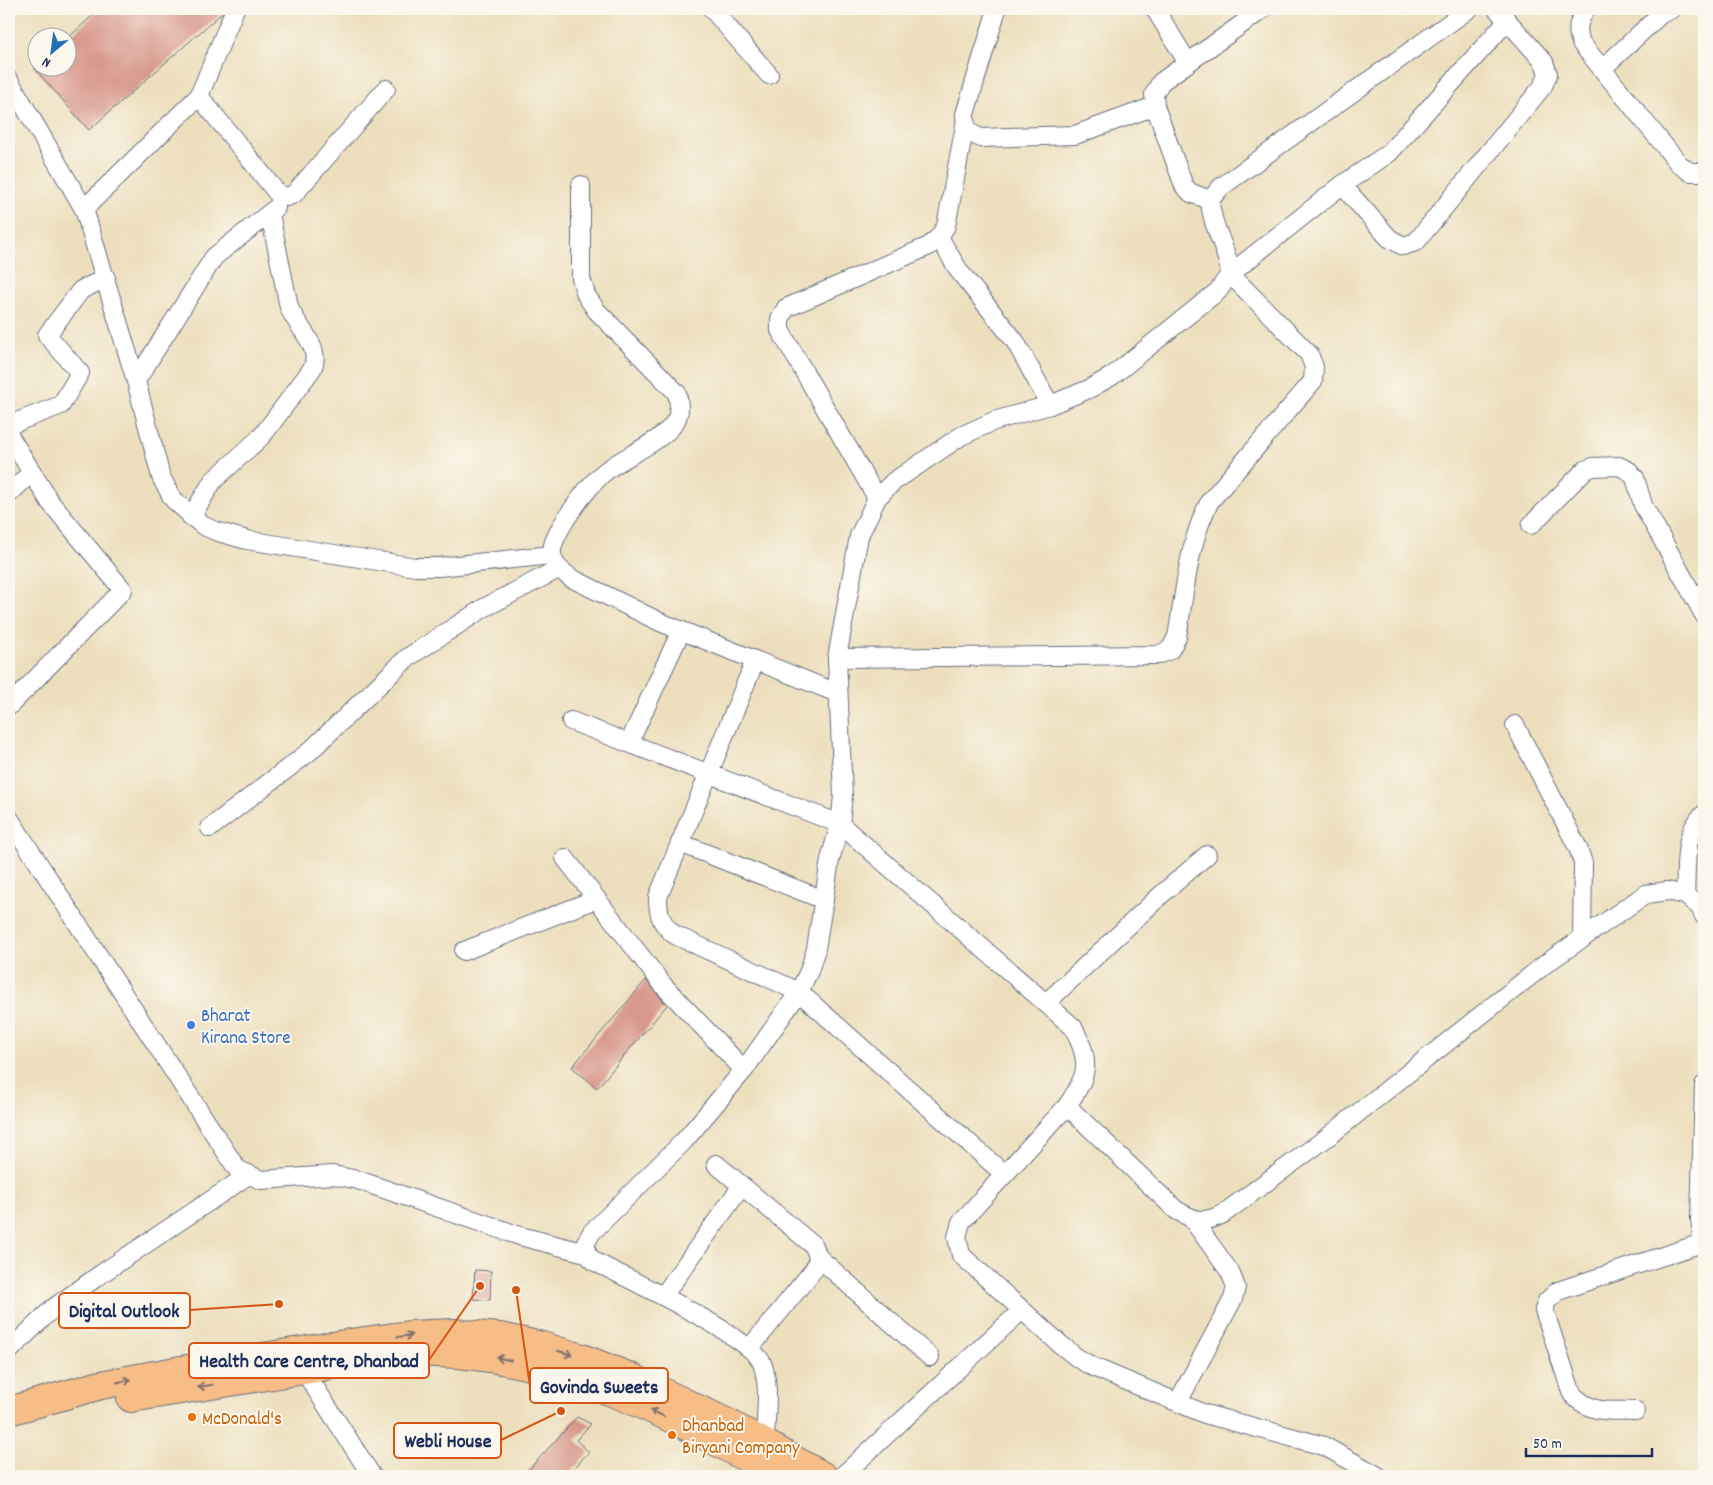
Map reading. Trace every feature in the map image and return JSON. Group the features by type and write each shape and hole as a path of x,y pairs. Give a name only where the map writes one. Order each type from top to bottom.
{"highway":[{"path":"298,1361 43,1413 9,1411 101,1385 298,1361 436,1352 493,1357 532,1364 579,1379 634,1402 764,1465 823,1476"}],"street":[{"path":"84,209 200,96 235,9"},
{"path":"712,9 769,75"},
{"path":"877,498 780,330 780,319 786,308 928,246 939,237 946,226 965,125 965,114 997,9"},
{"path":"1155,9 1188,63"},
{"path":"1210,200 1191,193 1184,186 1155,106 1154,94 1161,82 1263,9"},
{"path":"837,658 1156,655 1170,650 1177,637 1195,535 1210,501 1312,381 1314,367 1309,354 1230,274 1229,258 1210,215 1210,200 1221,187 1469,9"},
{"path":"1586,9 1578,20 1577,32 1581,43 1679,164 1690,172 1704,172"},
{"path":"1602,69 1661,14 1672,9"},
{"path":"586,1254 586,1242 592,1232 684,1141 744,1070 799,992 816,948 830,860 840,824 844,768 837,693 837,658 859,536 877,498 893,482 961,436 994,421 1050,405 1089,389 1112,376 1218,291 1230,274 1342,184 1389,153 1502,15 1544,62 1548,74 1543,86 1416,242 1403,246 1389,238 1342,184"},
{"path":"9,80 84,209 136,382 161,477 173,499 191,517 214,532 247,540 415,567 555,562"},
{"path":"136,382 214,257 270,214 287,197 294,194 386,88"},
{"path":"200,96 278,194 287,197"},
{"path":"965,125 971,134 981,138 1063,136 1086,132 1155,106"},
{"path":"581,185 581,278 586,295 596,310 677,393 680,408 675,423 648,445 607,470 593,483 554,537 555,562 571,578 681,631 837,693"},
{"path":"191,517 213,481 262,436 312,370 316,361 315,349 294,319 289,307 270,214"},
{"path":"939,237 959,272 1015,341 1050,405"},
{"path":"9,425 61,405 80,373 47,335 81,290 106,278"},
{"path":"9,435 50,502 123,590 9,706"},
{"path":"1531,525 1585,470 1593,467 1620,466 1624,468 1635,478 1643,505 1704,615"},
{"path":"9,494 32,472"},
{"path":"210,828 309,752 407,658 555,562"},
{"path":"629,743 681,631"},
{"path":"755,661 658,897 658,913 664,926 675,935 799,992 1004,1174"},
{"path":"571,721 840,824 1073,1027 1085,1049 1085,1072 1078,1090 1067,1106 961,1222 957,1238 961,1254 1021,1311 1076,1357 1205,1414 1324,1446 1378,1476"},
{"path":"1515,725 1578,848 1583,863 1582,938"},
{"path":"1685,895 1688,838 1693,825 1704,814"},
{"path":"9,818 237,1169 247,1176 261,1180 333,1175 358,1180 520,1236 586,1254 595,1262 664,1296 750,1348 761,1361 766,1377 764,1465"},
{"path":"680,843 824,900"},
{"path":"1046,1003 1207,855"},
{"path":"566,858 663,986 744,1070"},
{"path":"1067,1106 1176,1210 1192,1219 1209,1221 1223,1214 1330,1136 1548,962 1646,894 1667,891 1685,895 1700,907 1704,916"},
{"path":"464,951 596,899"},
{"path":"1636,1411 1594,1410 1582,1405 1572,1394 1544,1310 1547,1301 1558,1291 1703,1246 1700,1219 1704,1085"},
{"path":"716,1164 741,1187 814,1246 818,1257 930,1356"},
{"path":"9,1352 52,1309 247,1176"},
{"path":"664,1296 741,1187"},
{"path":"1178,1402 1233,1299 1236,1287 1230,1272 1192,1219"},
{"path":"750,1348 815,1268 818,1257"},
{"path":"842,1476 1021,1311"},
{"path":"298,1361 372,1476"}],"building":[{"path":"100,9 224,9 222,13 89,130 43,78 78,78 78,29"},
{"path":"646,980 667,1005 597,1088 572,1067"},
{"path":"475,1270 491,1271 490,1300 473,1299"},
{"path":"577,1417 591,1424 576,1440 589,1452 567,1476 523,1476"}],"place":[{"name":"Bharat Kirana Store","path":"191,1025"},
{"name":"Health Care Centre, Dhanbad","path":"480,1286"},
{"name":"Govinda Sweets","path":"516,1290"},
{"name":"Digital Outlook","path":"279,1304"},
{"name":"Webli House","path":"561,1411"},
{"name":"McDonald's","path":"192,1417"},
{"name":"Dhanbad Biryani Company","path":"672,1435"}]}
